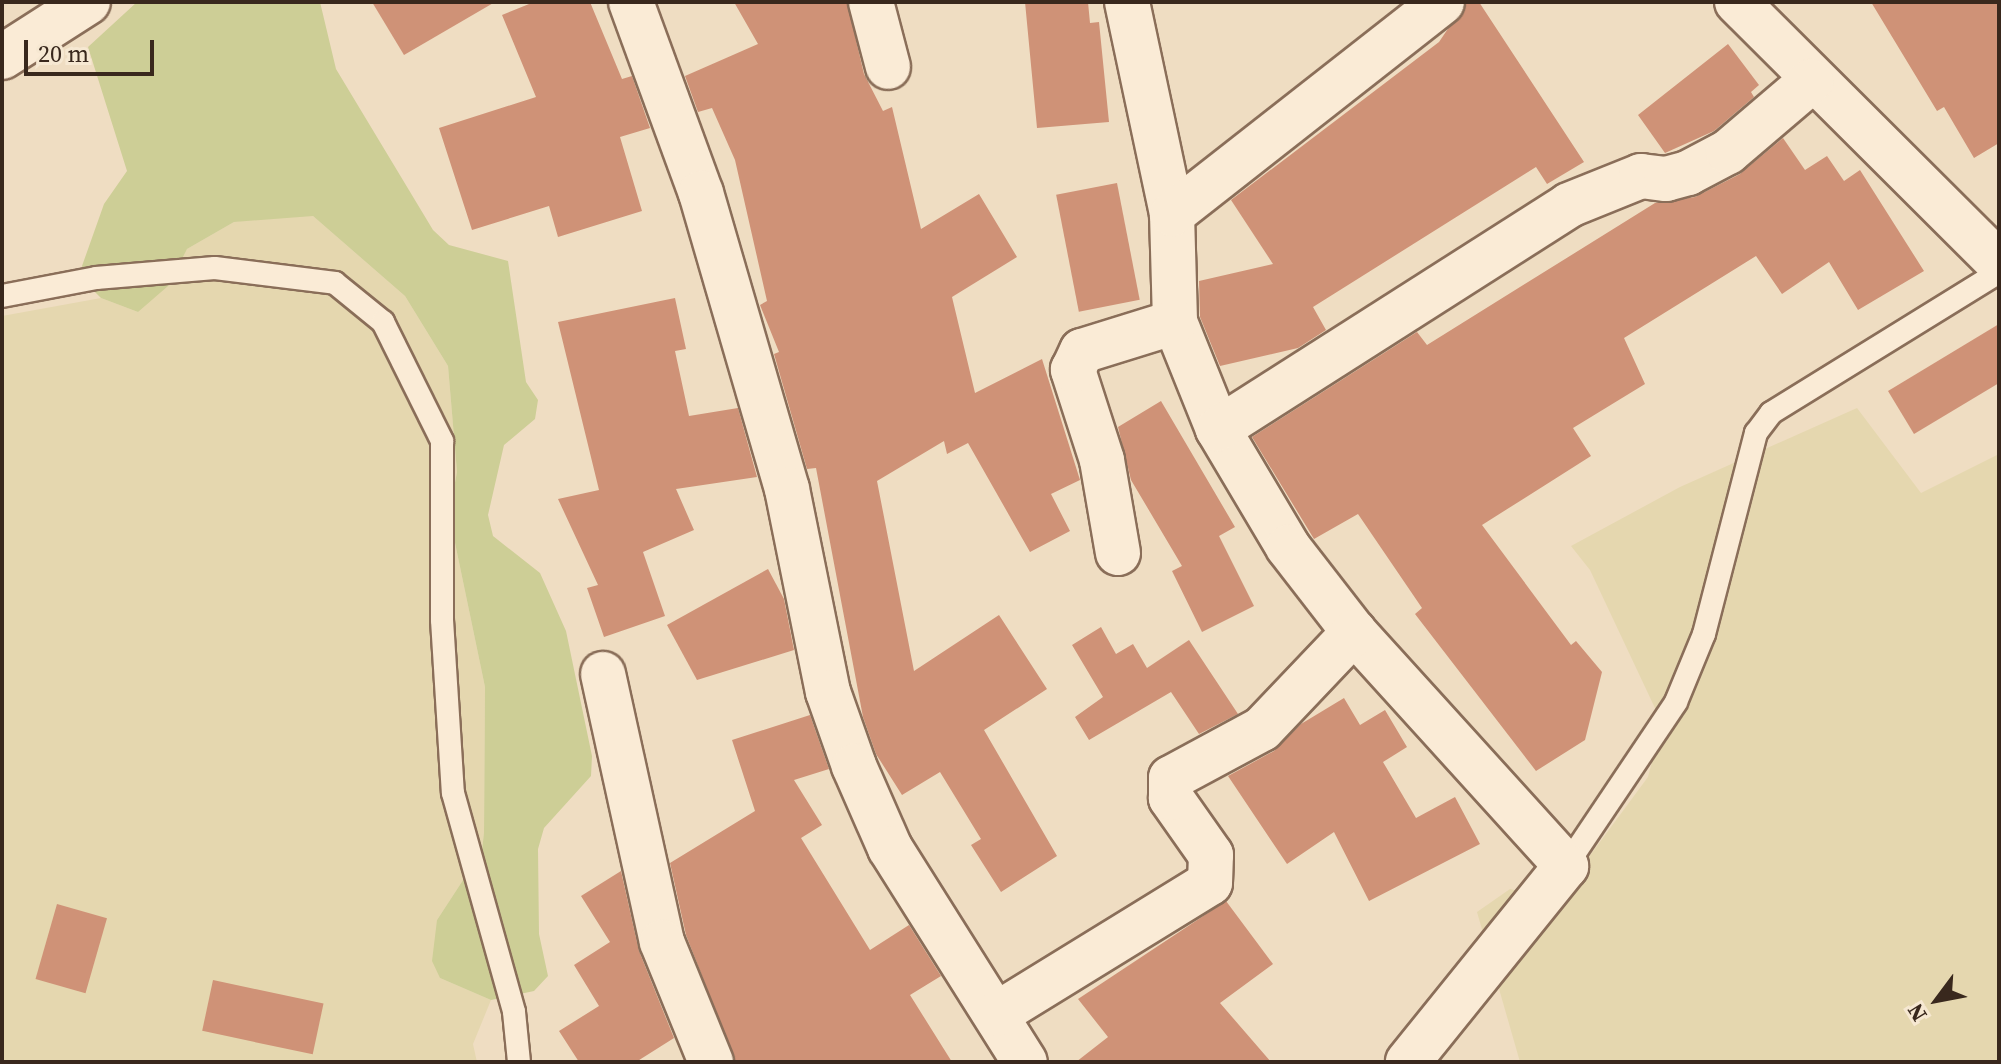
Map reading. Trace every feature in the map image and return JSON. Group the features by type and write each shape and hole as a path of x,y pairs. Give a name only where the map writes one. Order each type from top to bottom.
{"street":[{"path":"2,57 88,2"},
{"path":"631,2 701,193 787,489 828,692 854,766 890,848 1025,1062"},
{"path":"871,2 888,67"},
{"path":"1127,2 1172,214 1175,322 1218,429 1288,547 1354,632 1566,866 1408,1062"},
{"path":"1172,214 1442,2"},
{"path":"1737,2 1811,81 1900,160 1992,251"},
{"path":"1218,429 1569,205 1641,176 1666,179 1688,173 1728,152 1811,81"},
{"path":"1118,553 1102,460 1073,370 1082,351 1175,322"},
{"path":"997,1014 1210,883 1211,855 1171,798 1171,778 1262,729 1354,632"},
{"path":"603,674 662,942 711,1062"}],"lane":[{"path":"1566,866 1676,702 1704,634 1756,433 1771,413 1992,251"},
{"path":"2,296 96,278 215,268 335,283 383,322 442,441 442,620 453,793 514,1012 519,1062"}],"shaded area":[{"path":"273,216 313,216 405,296 448,366 457,472 449,514 485,687 484,832 482,851 437,920 440,978 491,1000 473,1044 477,1062 2,1062 2,316 101,298 138,312 187,249 234,222"},
{"path":"1857,408 1921,493 1999,454 1999,1062 1520,1062 1477,912 1510,889 1557,900 1648,777 1662,723 1590,570 1571,546 1680,487"}],"green space":[{"path":"137,2 320,2 336,69 433,230 449,245 508,261 526,382 538,400 535,419 504,445 488,515 493,536 540,573 566,631 592,756 591,776 544,828 538,849 539,934 548,976 534,991 491,1000 440,978 432,961 437,920 482,851 484,832 485,687 449,514 457,472 448,366 405,296 313,216 234,222 187,249 168,286 138,312 101,298 88,285 82,266 104,204 127,171 88,47"}],"building":[{"path":"372,2 495,2 404,55"},
{"path":"534,2 590,2 622,79 632,76 650,128 620,137 642,211 558,237 549,206 472,230 439,128 536,97 502,15"},
{"path":"734,2 847,2 864,74 883,111 892,107 921,229 979,194 1017,257 952,297 975,393 1042,359 1080,480 1051,494 1070,531 1030,552 968,443 947,454 944,441 877,481 914,671 999,615 1047,689 984,730 1057,856 1001,892 971,845 981,839 940,772 902,795 876,754 863,717 816,468 807,469 774,354 779,352 760,305 767,301 735,160 712,108 698,112 685,76 758,44"},
{"path":"1025,2 1088,2 1090,23 1099,22 1109,122 1037,128"},
{"path":"1466,2 1479,2 1584,162 1547,184 1536,167 1313,307 1326,330 1298,348 1220,366 1200,317 1199,281 1273,264 1231,200 1439,42"},
{"path":"1871,2 1999,2 1999,143 1974,158 1944,107 1937,111"},
{"path":"1728,44 1759,85 1751,92 1754,97 1714,131 1665,153 1638,115"},
{"path":"1783,138 1805,170 1827,156 1844,181 1860,170 1924,271 1858,310 1829,262 1782,294 1756,256 1624,338 1645,384 1573,428 1591,456 1482,525 1571,645 1576,641 1602,672 1585,740 1536,771 1415,614 1422,608 1358,514 1314,539 1252,437 1417,332 1427,345 1655,203 1695,197 1740,174"},
{"path":"1117,183 1140,300 1079,312 1056,195"},
{"path":"675,298 686,349 675,351 689,416 738,408 757,477 676,489 694,530 643,552 665,616 604,637 587,588 598,585 558,499 599,490 558,322"},
{"path":"1999,324 1999,383 1914,434 1888,391"},
{"path":"1161,401 1235,527 1219,536 1254,606 1202,632 1172,571 1182,566 1131,480 1118,427"},
{"path":"768,569 784,599 794,650 697,680 667,625"},
{"path":"1101,627 1116,654 1133,644 1147,668 1189,640 1238,714 1199,734 1171,692 1089,740 1075,717 1103,697 1072,645"},
{"path":"1344,698 1360,725 1385,710 1407,747 1383,762 1416,818 1455,797 1480,844 1369,901 1334,832 1287,864 1228,776 1274,751 1301,724"},
{"path":"810,715 829,769 794,780 822,825 801,838 870,950 909,925 941,976 910,995 952,1062 735,1060 686,935 670,863 755,811 732,740"},
{"path":"621,871 639,951 674,1038 636,1062 579,1062 559,1031 599,1006 574,965 610,942 581,896"},
{"path":"1226,901 1273,964 1220,1003 1271,1062 1076,1062 1108,1037 1078,999"},
{"path":"57,904 107,918 85,993 36,979"},
{"path":"213,980 324,1003 313,1054 202,1031"}]}
